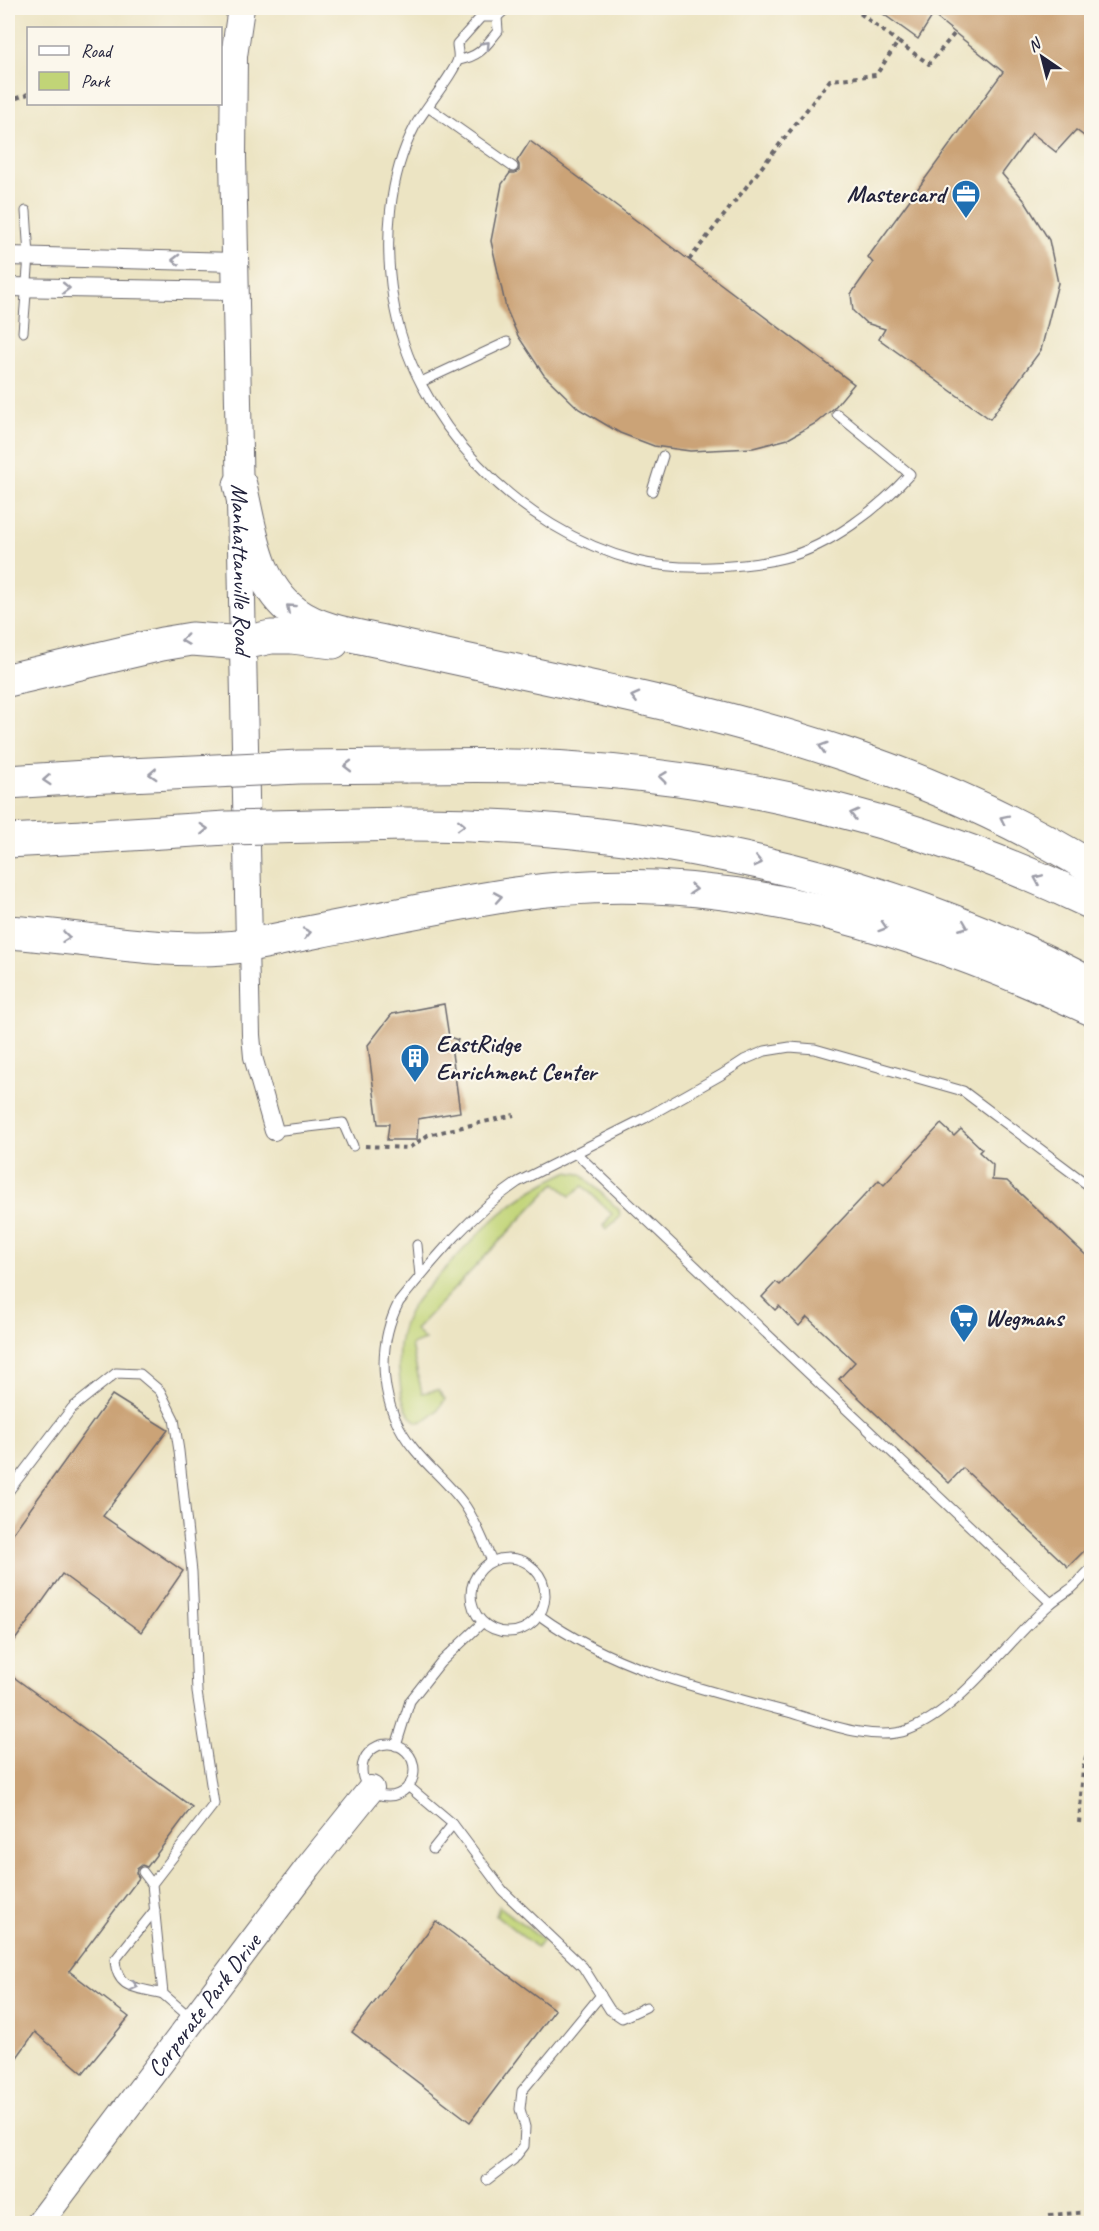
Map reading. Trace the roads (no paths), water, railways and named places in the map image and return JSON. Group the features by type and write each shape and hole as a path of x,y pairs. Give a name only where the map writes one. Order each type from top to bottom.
{"highway":[{"path":"240,485 259,564 276,595 294,612 325,628 706,714 851,756 932,786 977,806 1035,835 1092,868"},
{"path":"8,680 180,640 198,639 243,643 271,637 292,637 486,665"},
{"path":"8,782 299,767 406,766 576,768 676,778 746,789 818,805 921,834 1022,872 1092,903"},
{"path":"8,841 226,828 403,824 577,831 647,840 753,861 822,878 925,911 1022,951 1092,985"},
{"path":"8,932 172,947 224,948 532,892 608,886 694,889 779,900 882,927 980,961 1092,1009"}],"street":[{"name":"Manhattanville Road","path":"241,8 233,82 251,1035 253,1057 274,1131"},
{"path":"8,256 235,261"},
{"path":"8,286 236,291"},
{"name":"Corporate Park Drive","path":"39,2223 309,1866 371,1789"}],"lane":[{"path":"507,8 497,17 481,17 457,44 459,60 415,125 397,170 388,240 393,299 404,341 422,382 446,426 496,483 564,531 603,550 640,561 682,566 749,565 786,558 820,544 859,520 890,497 910,474 837,414"},
{"path":"459,60 475,57 490,41 498,31 497,17"},
{"path":"428,107 513,167"},
{"path":"23,332 29,256 26,211"},
{"path":"422,382 507,342"},
{"path":"652,491 663,456"},
{"path":"492,1561 466,1508 413,1448 403,1433 387,1395 383,1353 391,1317 399,1302 468,1224 499,1195 518,1182 645,1118 744,1060 765,1051 790,1047 807,1048 963,1091 1092,1188"},
{"path":"274,1131 343,1123 353,1146"},
{"path":"576,1153 1051,1603"},
{"path":"417,1245 420,1276"},
{"path":"8,1492 72,1408 116,1373 140,1374 160,1391 174,1419 179,1451 192,1572 197,1692 214,1804 152,1884"},
{"path":"506,1558 518,1559 528,1564 538,1572 544,1584 545,1597 539,1616 525,1629 512,1633 499,1632 482,1623 472,1608 470,1596 471,1585 476,1574 492,1561 506,1558"},
{"path":"539,1616 577,1641 671,1678 729,1697 864,1733 894,1734 933,1718 945,1709 1051,1603 1073,1587 1092,1568"},
{"path":"396,1746 403,1719 416,1692 440,1663 482,1623"},
{"path":"382,1745 396,1746 406,1751 414,1766 414,1774 408,1786 390,1796 382,1795 371,1789 362,1770 364,1761 374,1748 382,1745"},
{"path":"408,1786 453,1824 503,1891 583,1967 610,2010 622,2018 646,2007"},
{"path":"433,1849 453,1824"},
{"path":"143,1872 152,1884 163,1994"},
{"path":"155,1910 116,1960 116,1973 124,1984 163,1994 193,2020"},
{"path":"487,2180 513,2160 524,2146 525,2127 520,2109 522,2091 601,1995"}],"place":[{"name":"Mastercard","path":"966,220"},
{"name":"EastRidge Enrichment Center","path":"415,1084"},
{"name":"Wegmans","path":"964,1344"}]}
